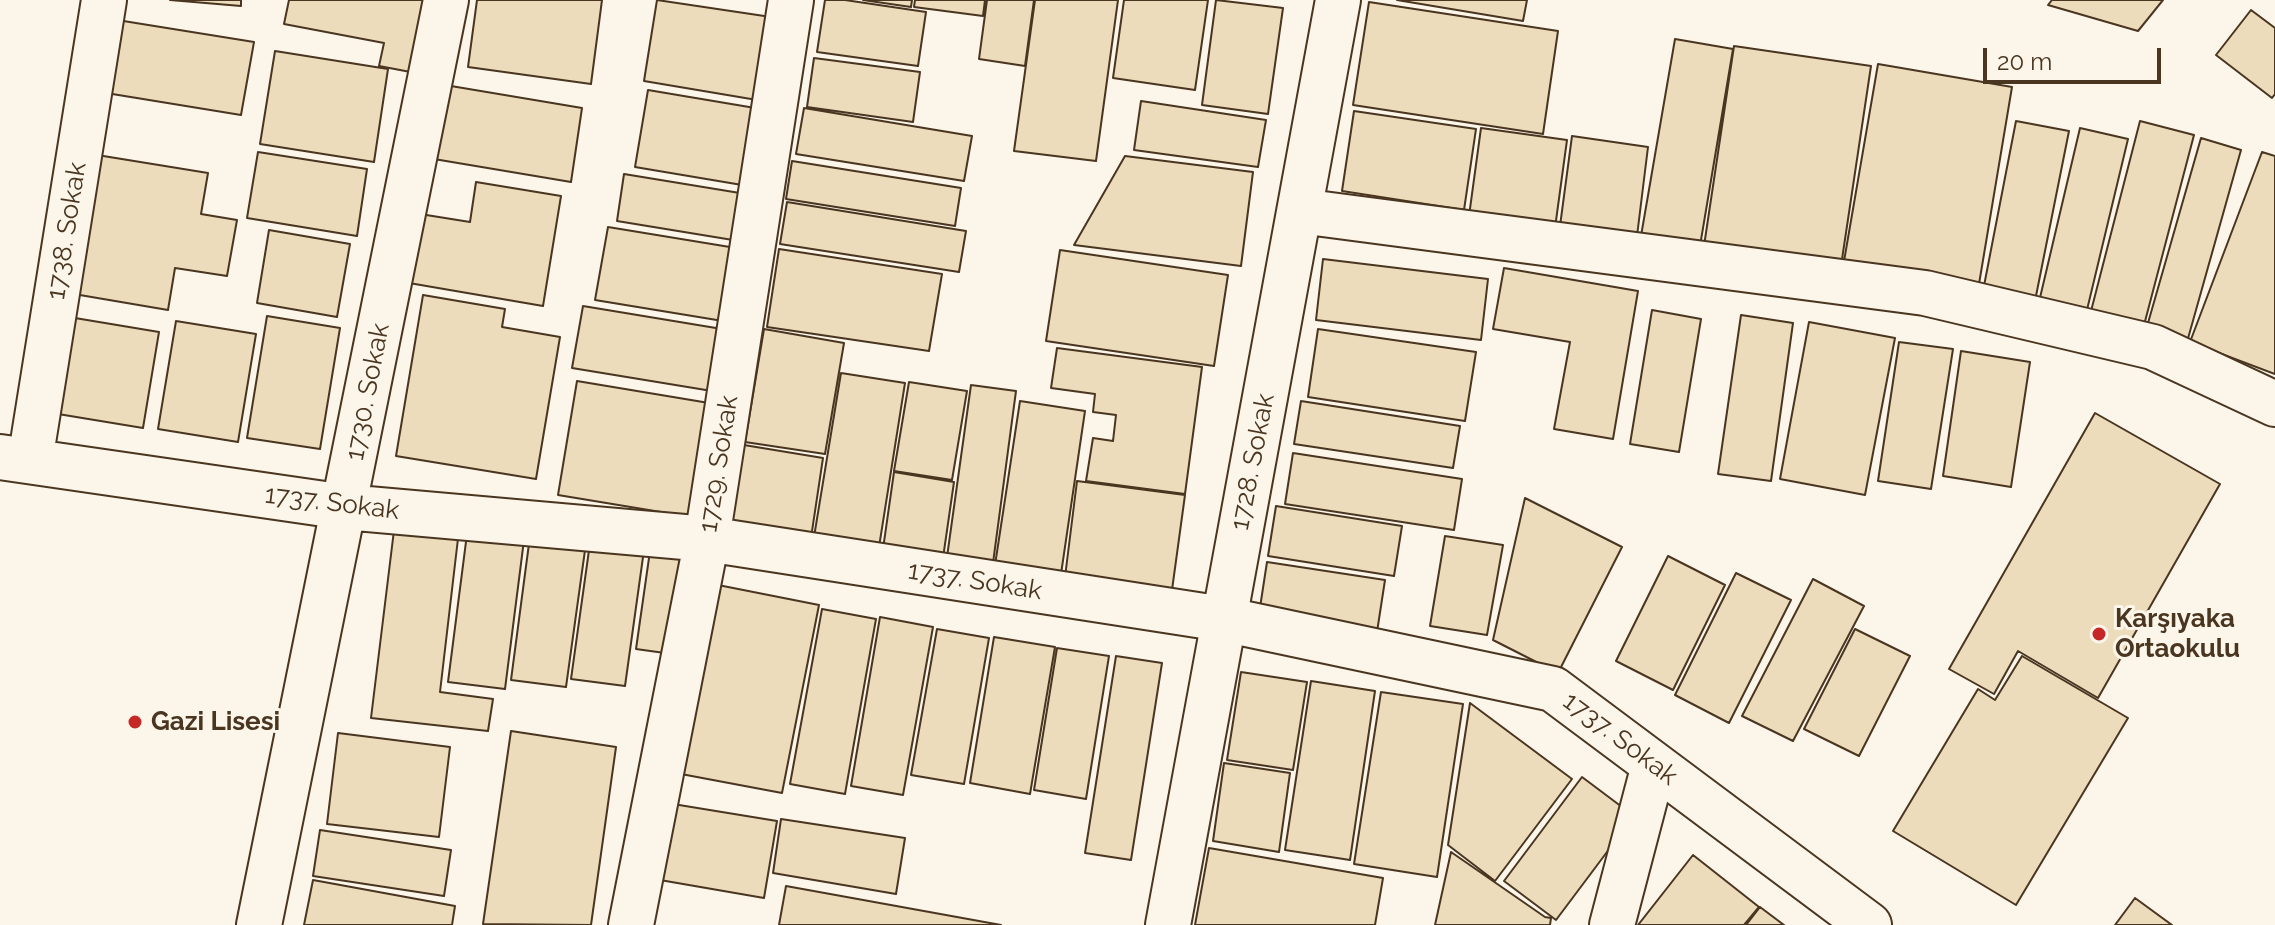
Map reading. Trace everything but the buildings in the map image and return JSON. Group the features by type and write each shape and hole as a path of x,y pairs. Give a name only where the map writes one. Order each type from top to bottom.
{"street":[{"name":"1738. Sokak","path":"15,459 104,0"},
{"name":"1730. Sokak","path":"259,925 446,0"},
{"name":"1729. Sokak","path":"631,925 707,539 791,0"},
{"name":"1728. Sokak","path":"1168,925 1338,0"},
{"path":"1300,211 1925,293 2153,347 2275,404"},
{"name":"1737. Sokak","path":"15,459 345,507 707,539 1223,619 1553,689 1869,925"},
{"path":"1612,925 1654,765"}],"place":[{"name":"Karşıyaka Ortaokulu","path":"2099,634"},
{"name":"Gazi Lisesi","path":"135,722"}]}
